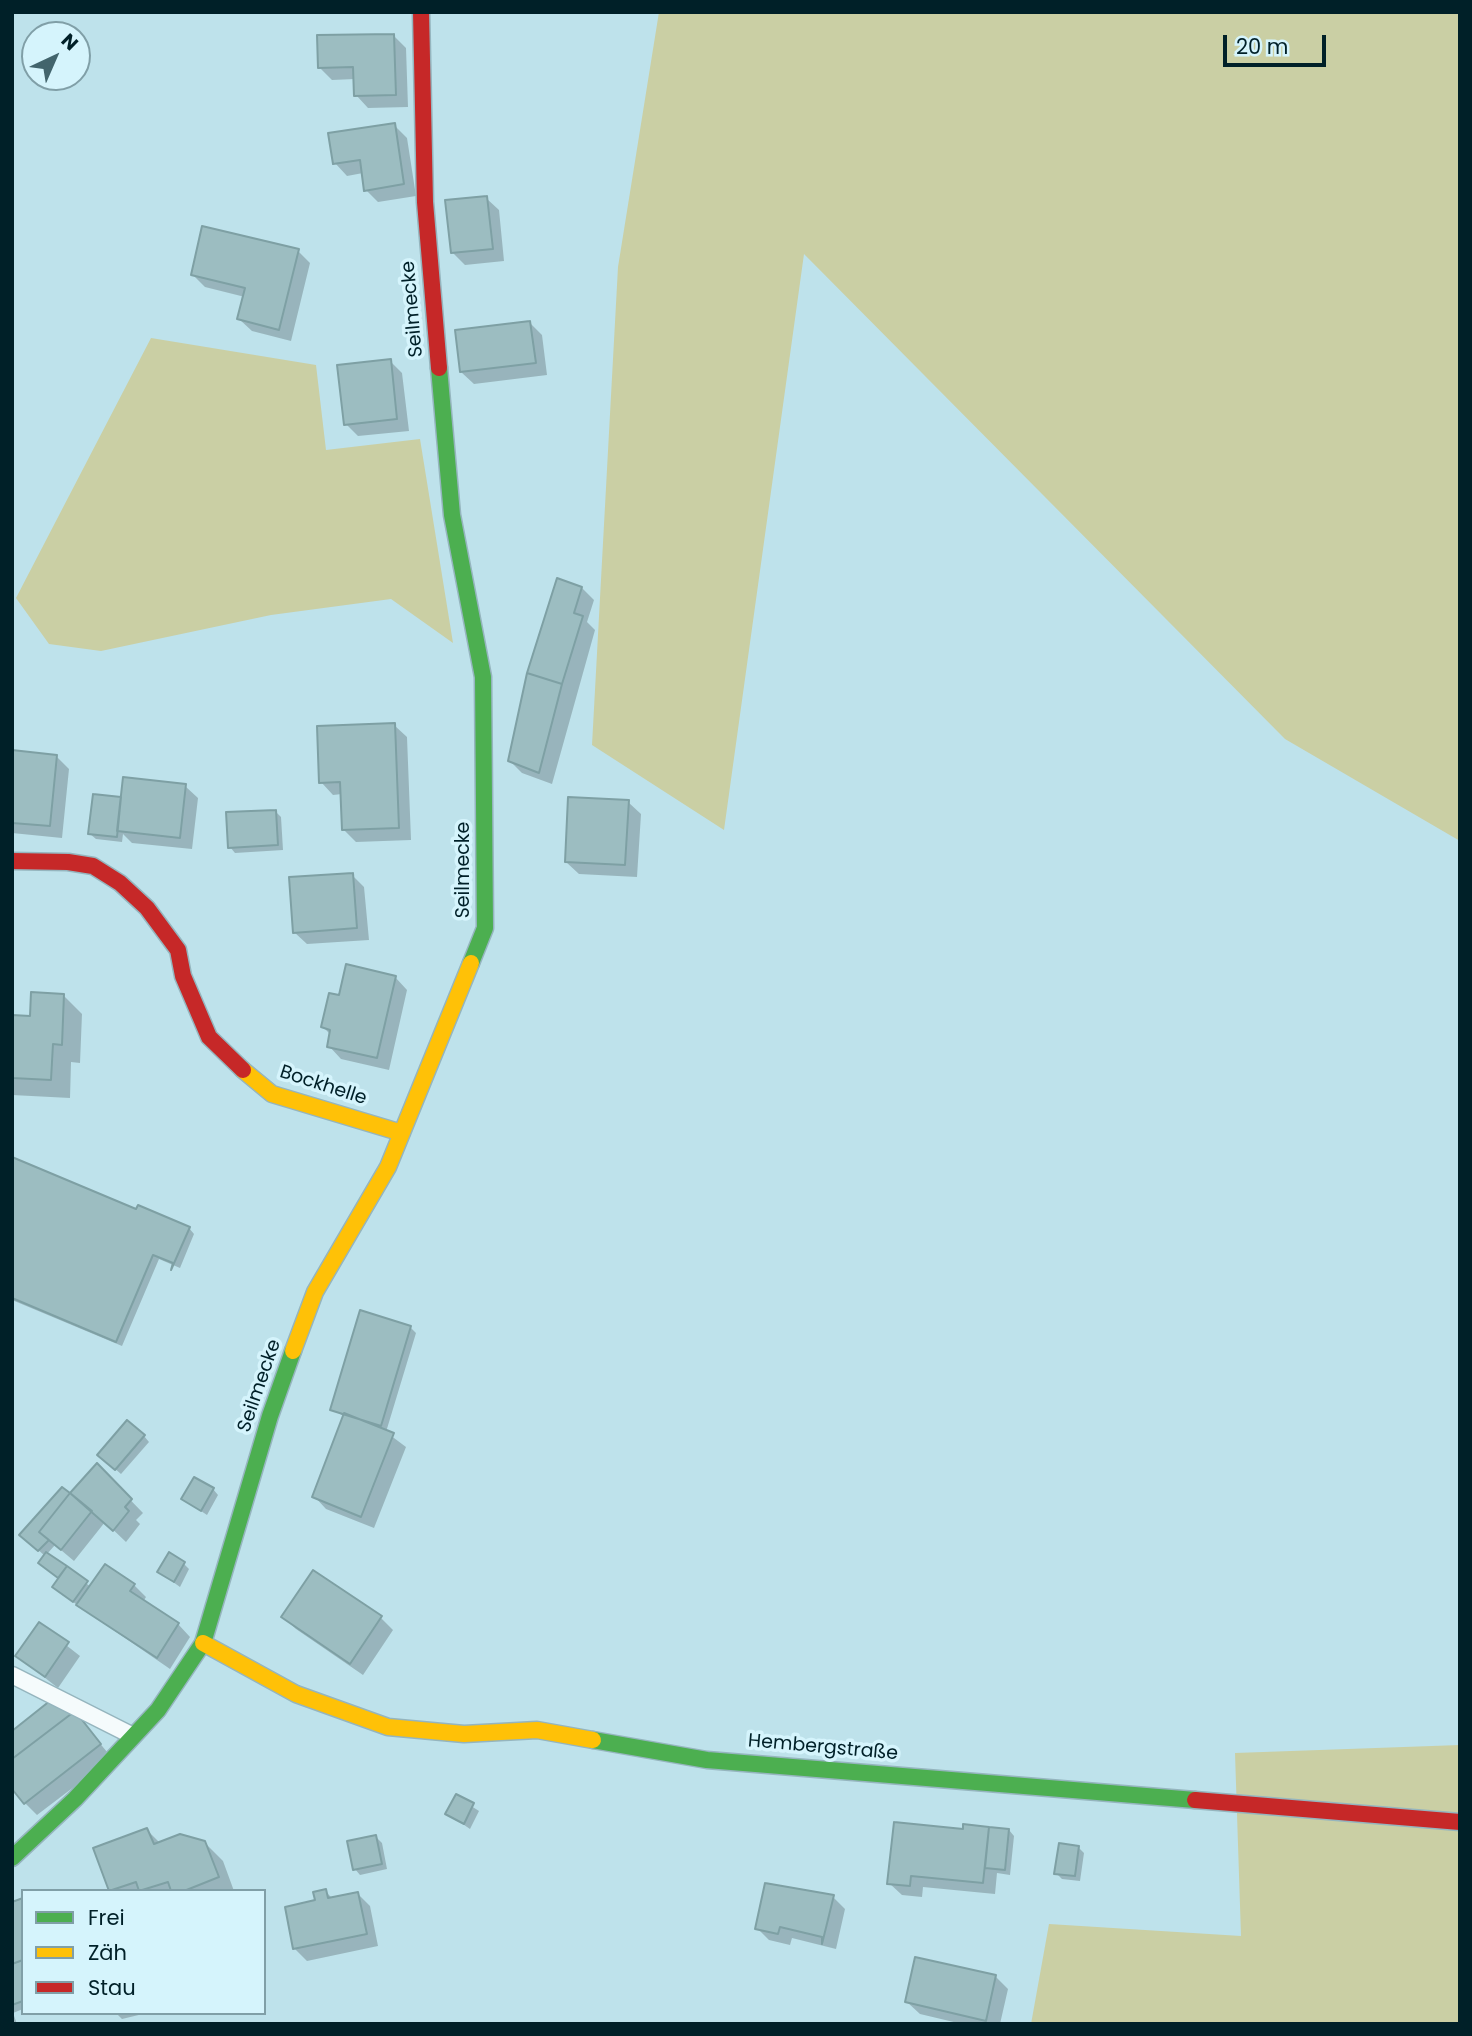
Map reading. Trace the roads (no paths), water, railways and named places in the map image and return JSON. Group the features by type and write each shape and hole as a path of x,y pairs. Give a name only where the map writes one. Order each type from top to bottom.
{"street":[{"name":"Seilmecke","path":"12,1858 75,1799 158,1710 203,1643 270,1416 316,1292 388,1167 485,928 483,677 452,515 425,202 421,12"},
{"name":"Bockhelle","path":"12,861 68,862 93,866 120,883 147,908 178,950 183,976 209,1037 227,1057 272,1094 402,1133"},
{"name":"Hembergstraße","path":"203,1643 296,1694 388,1727 464,1734 537,1730 707,1760 1460,1822"}],"lane":[{"path":"12,1675 133,1736"}]}
